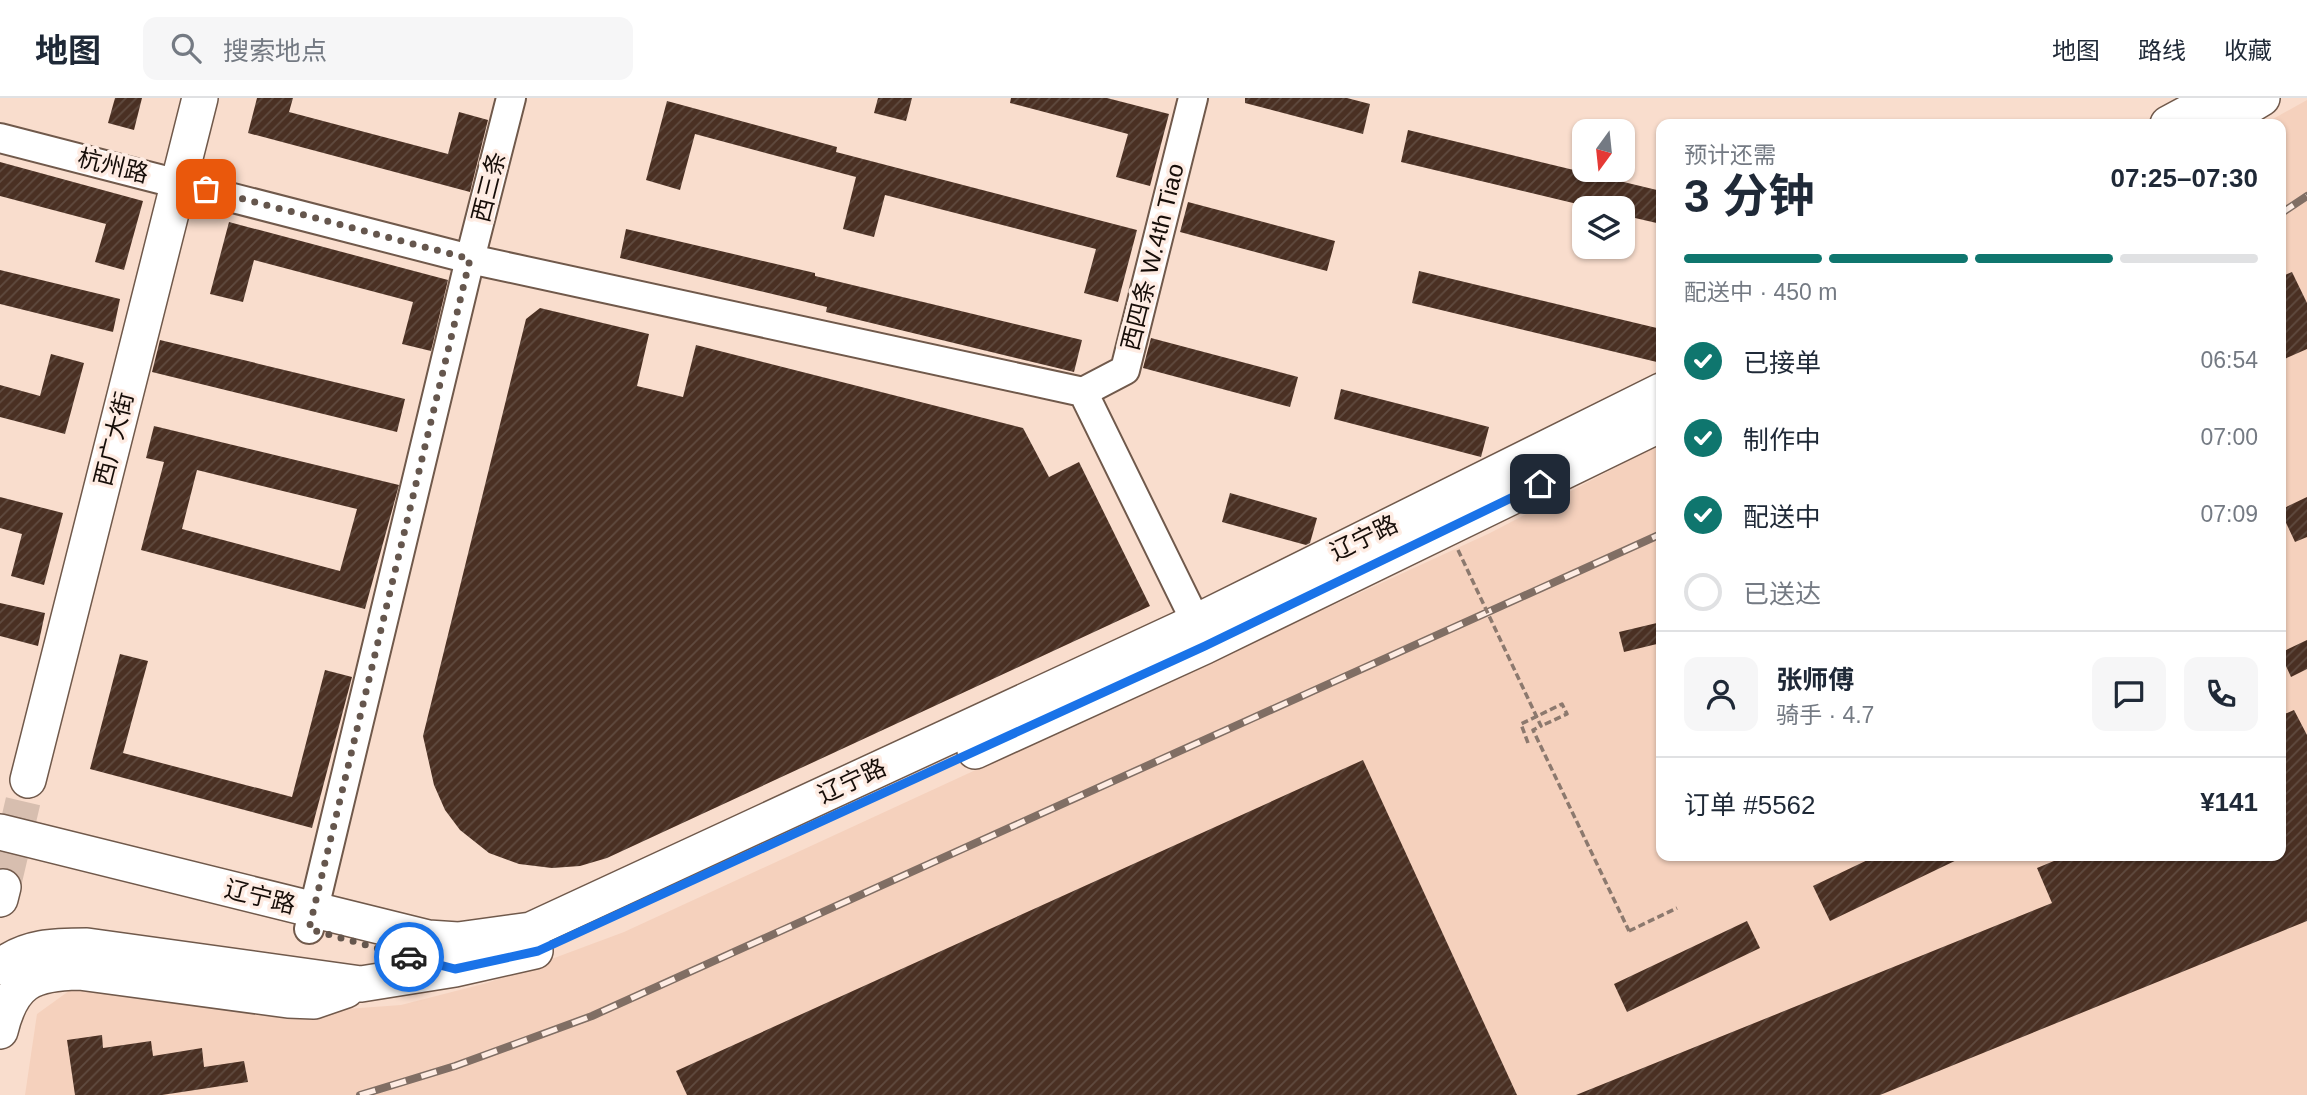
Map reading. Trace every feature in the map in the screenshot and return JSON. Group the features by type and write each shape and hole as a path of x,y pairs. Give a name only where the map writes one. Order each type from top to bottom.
{"main road":[{"path":"170,180 182,98"},
{"name":"西广大街","path":"17,777 170,180 200,98"},
{"path":"2177,119 2216,98"},
{"path":"2227,119 2262,98"},
{"name":"辽宁路","path":"0,848 312,920 428,938 458,940 531,930 1196,622 1656,393"},
{"name":"辽宁路","path":"0,832 312,920 455,969 538,951 1205,646 1656,426"},
{"path":"0,967 31,950 48,946 87,946 361,984"},
{"path":"0,1031 15,994 26,982 50,973 79,972 288,1000 314,1001 361,984 455,969"}],"street":[{"name":"西三条","path":"312,920 470,259 512,98"},
{"name":"西四条 W.4th Tiao","path":"1083,392 1125,370 1193,98"},
{"name":"杭州路","path":"0,138 470,259 1083,392"},
{"path":"1083,392 1196,622"}],"path":[{"path":"1458,550 1541,726"},
{"path":"1528,743 1521,724 1562,704 1567,715 1534,730 1629,932 1676,908"}],"shaded area":[{"path":"2307,100 2307,1095 25,1095 37,1014 80,983 305,1012 401,1005 487,983 624,932 1490,533 1656,447 1656,861 2286,861 2286,119 2273,119"}],"building":[{"path":"115,98 142,98 134,130 108,123"},
{"path":"257,98 293,98 289,112 448,154 459,112 488,120 470,192 248,133"},
{"path":"878,98 912,98 906,121 874,113"},
{"path":"1011,98 1107,98 1169,114 1150,186 1116,177 1128,134 1010,103"},
{"path":"1245,98 1347,98 1370,104 1363,134 1245,103"},
{"path":"667,101 837,147 836,152 1137,230 1118,302 1084,293 1096,249 885,195 874,237 843,229 856,177 695,134 680,190 646,180"},
{"path":"1408,130 1572,170 1572,182 1624,182 1656,190 1656,223 1635,218 1635,196 1572,196 1572,203 1401,162"},
{"path":"0,162 143,201 124,270 95,262 106,224 0,196"},
{"path":"1188,202 1335,241 1327,271 1180,232"},
{"path":"229,222 448,280 431,351 402,344 413,302 254,260 243,302 210,294"},
{"path":"626,229 1082,340 1074,372 826,312 827,307 620,258"},
{"path":"0,270 120,299 113,332 0,304"},
{"path":"1419,271 1656,328 1656,362 1412,303"},
{"path":"2292,272 2307,303 2307,349 2286,358 2286,274"},
{"path":"540,308 649,334 637,386 683,397 696,345 1023,428 1049,477 1079,462 1150,606 607,858 580,866 552,868 519,864 489,853 460,830 445,810 434,785 423,736 526,319"},
{"path":"1151,338 1298,377 1290,407 1143,368"},
{"path":"160,340 405,399 397,432 152,372"},
{"path":"51,354 84,363 65,434 0,417 0,385 40,396"},
{"path":"1341,389 1489,427 1481,457 1334,419"},
{"path":"154,426 399,485 365,609 141,550 164,462 146,458","holes":["197,470 357,509 340,571 182,529"]},
{"path":"1230,493 1317,518 1310,543 1306,545 1222,522"},
{"path":"0,497 63,513 44,585 11,576 22,534 0,528"},
{"path":"2307,497 2307,537 2295,542 2286,523 2286,507"},
{"path":"0,603 45,613 38,646 0,636"},
{"path":"1656,623 1656,644 1624,652 1619,632"},
{"path":"2307,640 2307,669 2291,677 2286,666 2286,650"},
{"path":"120,654 148,661 123,753 292,797 325,670 352,677 312,828 90,769"},
{"path":"2294,710 2307,735 2307,921 1880,1095 1576,1095 2052,903 2037,868 2054,861 2286,861 2286,713"},
{"path":"1363,760 1517,1095 687,1095 676,1071"},
{"path":"1866,861 1955,861 1830,921 1813,886"},
{"path":"1747,921 1760,948 1627,1012 1614,984"},
{"path":"102,1035 103,1048 151,1041 153,1056 202,1048 204,1067 244,1061 248,1082 162,1095 75,1095 67,1040"}],"tunnel":[{"path":"3,887 28,780"}],"railway":[{"path":"2286,210 2307,196"},
{"path":"360,1095 455,1066 592,1016 1656,536"}],"way so far":[{"path":"206,189 470,259 309,929 409,957"}],"route":[{"path":"409,957 455,969 538,951 1205,646 1540,484"}]}
